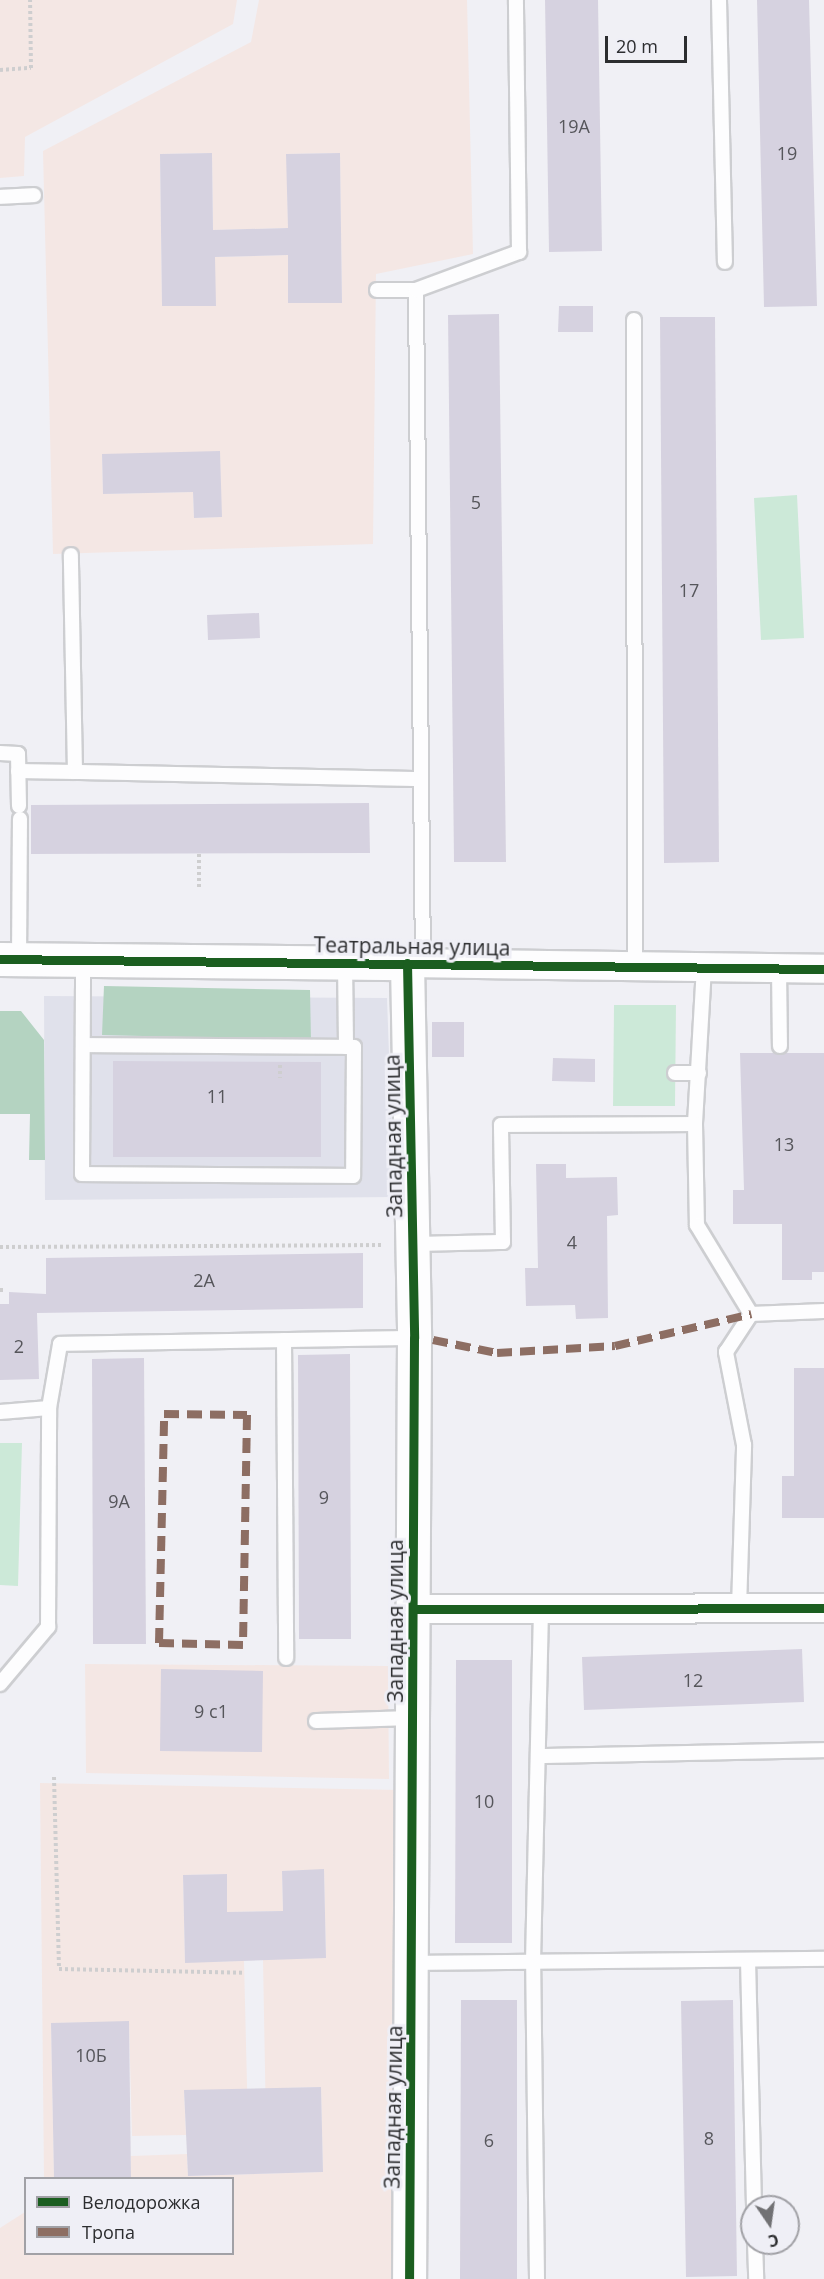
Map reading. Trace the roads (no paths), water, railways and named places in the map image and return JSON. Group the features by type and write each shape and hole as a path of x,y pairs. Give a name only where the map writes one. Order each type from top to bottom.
{"street":[{"name":"Театральная улица","path":"10,959 824,969"},
{"name":"Западная улица","path":"409,2279 414,1964 412,1244 415,964"},
{"path":"413,1609 824,1608"}],"lane":[{"path":"376,290 416,290 519,252 516,0"},
{"path":"719,0 724,261"},
{"path":"0,197 33,195"},
{"path":"415,964 419,779 416,290"},
{"path":"634,320 635,967"},
{"path":"71,555 75,772"},
{"path":"0,753 18,754 20,812 10,959"},
{"path":"18,771 419,779"},
{"path":"83,960 82,1174 353,1176 354,1047 83,1045"},
{"path":"345,962 346,1047"},
{"path":"704,967 695,1124 697,1225 751,1314"},
{"path":"779,968 780,1046"},
{"path":"675,1073 699,1073"},
{"path":"412,1244 503,1242 501,1125 695,1124"},
{"path":"751,1314 824,1311"},
{"path":"739,1608 744,1445 726,1352 751,1314"},
{"path":"0,1684 48,1627 49,1408 60,1344 414,1338"},
{"path":"285,1340 285,1658"},
{"path":"0,1412 49,1408"},
{"path":"537,2279 533,1962 540,1756 541,1609"},
{"path":"316,1721 412,1718"},
{"path":"540,1756 824,1750"},
{"path":"414,1964 824,1959"},
{"path":"748,1960 754,2195"},
{"path":"755,2255 756,2279"}]}
